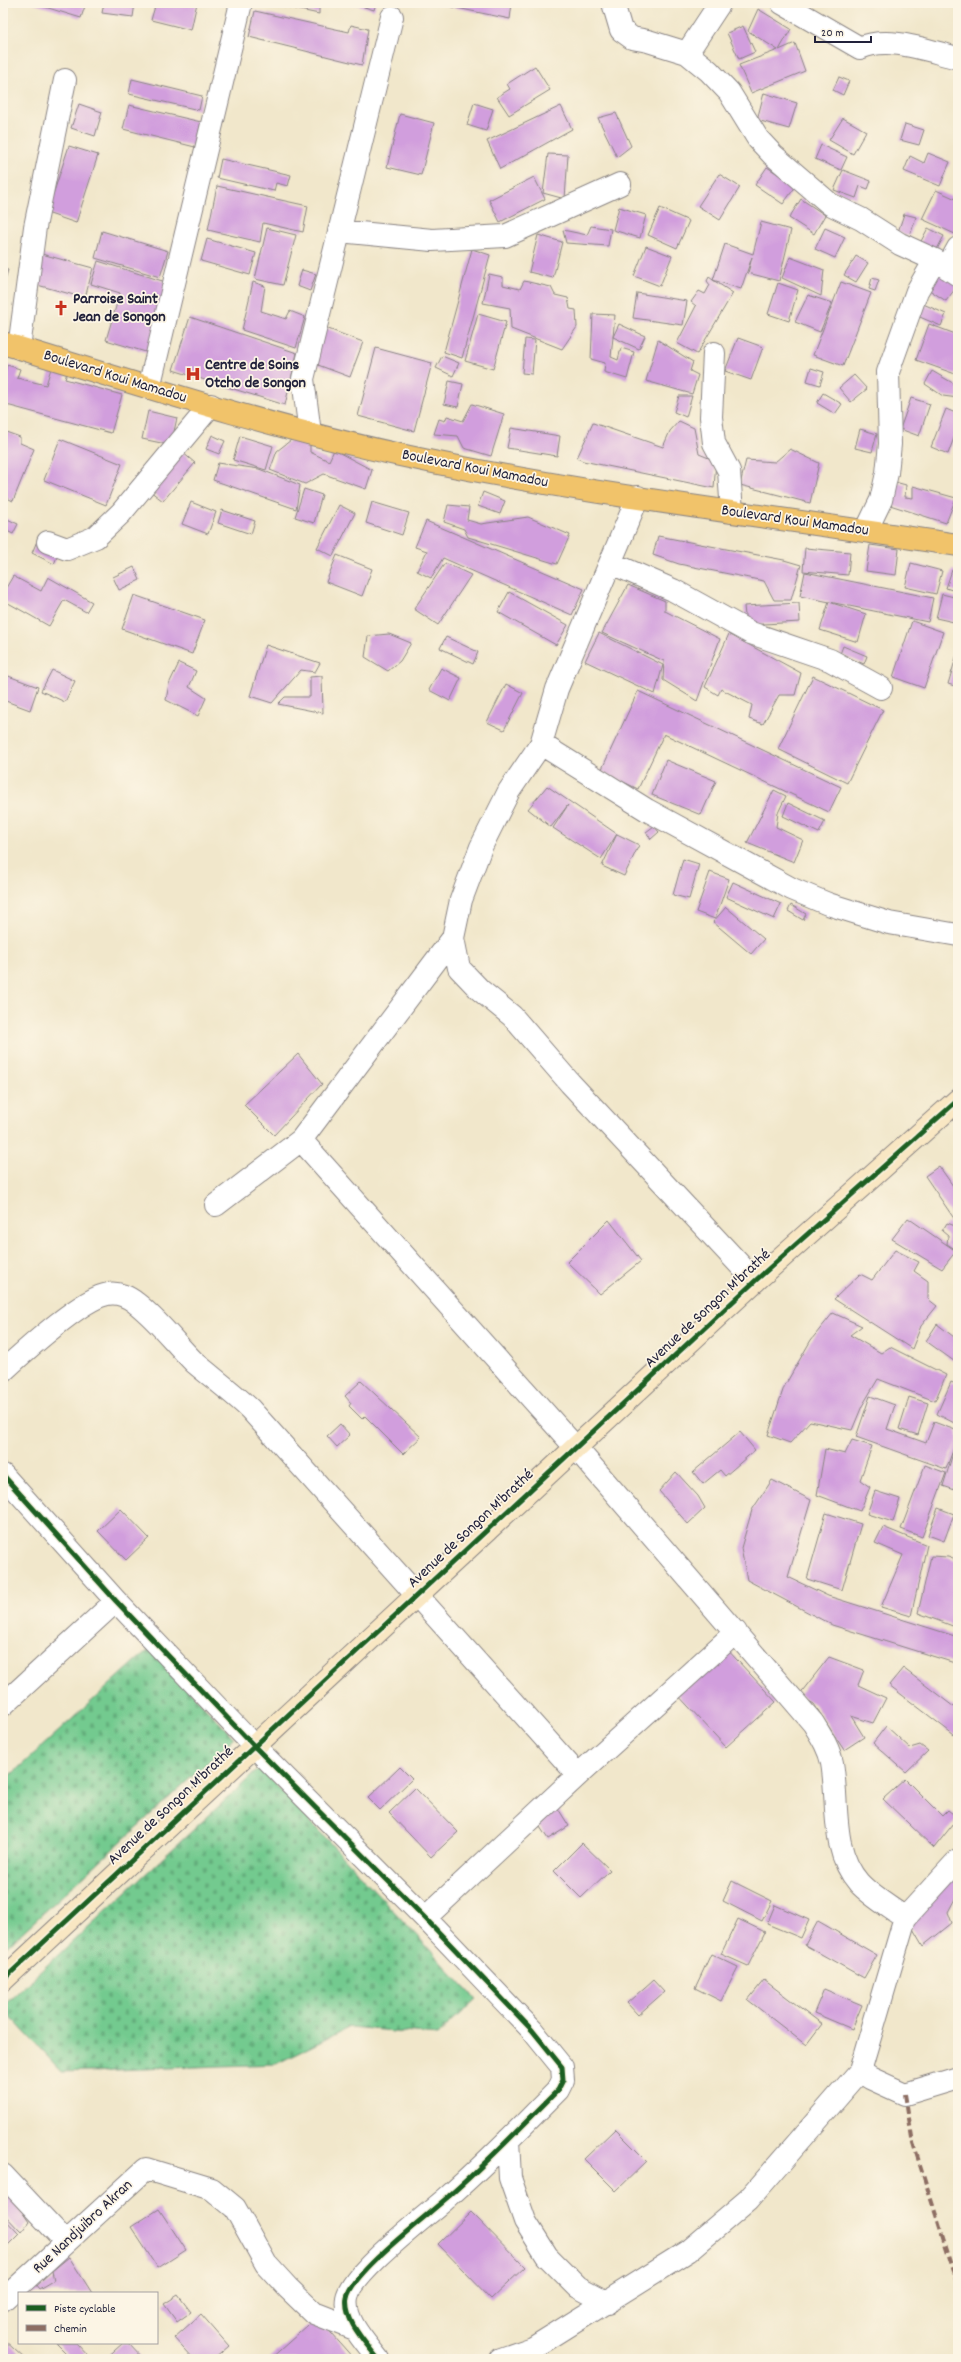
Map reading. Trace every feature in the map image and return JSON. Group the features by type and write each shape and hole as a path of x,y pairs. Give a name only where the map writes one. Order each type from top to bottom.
{"main road":[{"name":"Boulevard Koui Mamadou","path":"11,346 149,388 310,433 398,455 517,479 958,545"}],"street":[{"path":"149,388 242,3"},
{"path":"613,3 621,30 632,38 648,41 687,53 710,71 729,92 758,139 773,155 830,204 861,219 900,244 947,267"},
{"path":"687,53 720,3"},
{"path":"782,3 860,48 871,43 896,44 958,58"},
{"path":"310,433 303,379 392,17"},
{"path":"11,346 64,80"},
{"path":"339,231 432,240 506,236 620,184"},
{"path":"866,531 881,500 887,472 890,444 888,372 918,291 947,267 958,248"},
{"path":"714,353 711,417 714,443 729,472 732,512"},
{"path":"48,542 68,549 96,537 121,513 211,405"},
{"path":"638,497 557,689 541,744 509,791 482,847 461,900 453,938 459,968 480,990 512,1016 570,1083 755,1281"},
{"path":"611,563 673,590 750,633 830,660 882,688"},
{"path":"541,744 647,810 792,889 828,904 889,923 958,935"},
{"path":"216,1204 301,1140 453,938"},
{"name":"Avenue de Songon M'brathé","path":"3,1980 577,1449 755,1281 958,1100"},
{"path":"301,1140 577,1449 813,1723 826,1742 832,1763 837,1831 845,1861 859,1882 905,1918"},
{"path":"3,1371 47,1332 90,1302 108,1294 121,1294 136,1303 195,1362 233,1392 250,1409 578,1775"},
{"path":"3,1474 116,1601 255,1747 425,1918 532,2030 562,2067 563,2080 558,2090 449,2196 394,2242 354,2284 347,2298 347,2308 355,2328 378,2359"},
{"path":"3,1705 116,1601"},
{"path":"425,1918 578,1775 736,1632"},
{"path":"501,2359 533,2348 608,2303 688,2251 748,2200 860,2071 905,1918 958,1860"},
{"path":"860,2071 870,2078 905,2094 958,2078"},
{"path":"508,2140 510,2178 529,2227 547,2256 578,2287 608,2303"},
{"name":"Rue Nandjuibro Akran","path":"3,2300 146,2169 212,2189 235,2208 266,2264 288,2288 314,2313 355,2328"},
{"path":"3,2175 66,2242"}],"green space":[{"path":"150,1648 234,1738 3,1950 3,1782"},
{"path":"260,1768 476,1999 437,2035 350,2027 276,2064 62,2072 3,2009 3,2006"}],"building":[{"path":"32,3 86,3 81,18"},
{"path":"104,3 135,3 133,17 102,13"},
{"path":"156,3 197,3 191,30 151,20"},
{"path":"272,3 319,3 319,14 272,4"},
{"path":"351,3 376,3 374,10"},
{"path":"433,3 512,3 510,19"},
{"path":"758,9 791,29 779,50 795,43 805,71 751,93 739,65 778,50 748,31"},
{"path":"255,11 349,32 351,25 368,29 362,65 249,37"},
{"path":"743,26 755,52 739,59 727,33"},
{"path":"535,66 550,90 509,115 497,97 510,89 507,84"},
{"path":"839,77 849,81 843,95 833,90"},
{"path":"132,79 202,96 199,110 129,94"},
{"path":"764,93 797,103 789,129 757,120"},
{"path":"474,103 493,109 486,131 467,125"},
{"path":"79,104 102,112 95,136 71,128"},
{"path":"129,105 201,122 195,147 123,129"},
{"path":"561,106 572,129 500,169 487,141"},
{"path":"616,113 631,146 617,157 598,118"},
{"path":"400,114 434,123 421,175 387,167"},
{"path":"843,118 866,131 853,154 829,140"},
{"path":"905,124 924,130 919,145 900,140"},
{"path":"821,145 847,157 841,170 815,159"},
{"path":"69,146 98,155 76,223 47,213"},
{"path":"928,153 950,162 940,186 904,171 910,156 924,163"},
{"path":"548,154 568,155 565,199 543,193"},
{"path":"221,159 291,175 288,186 276,183 274,191 217,178"},
{"path":"767,167 796,186 783,204 755,185"},
{"path":"843,170 871,181 868,189 860,186 856,198 834,190"},
{"path":"719,174 740,187 720,220 698,206"},
{"path":"534,177 545,199 500,222 489,200"},
{"path":"217,186 308,206 303,232 263,223 260,242 208,230"},
{"path":"936,190 958,200 958,226 955,234 922,219"},
{"path":"801,199 825,215 814,234 789,218"},
{"path":"619,207 646,215 640,238 613,230"},
{"path":"660,208 689,221 677,248 648,235"},
{"path":"904,214 916,217 910,236 898,232"},
{"path":"761,222 791,230 779,281 748,273 752,257 741,289 713,280 725,244 753,254"},
{"path":"591,226 611,229 608,246 566,243 563,230 587,235"},
{"path":"267,228 296,235 283,285 255,279"},
{"path":"825,228 845,237 835,258 815,249"},
{"path":"928,228 944,236 935,253 919,245"},
{"path":"102,231 168,251 160,277 95,258"},
{"path":"538,235 562,242 553,278 529,272"},
{"path":"207,239 256,253 250,275 201,261"},
{"path":"646,246 672,256 660,286 634,276"},
{"path":"472,249 490,255 462,358 444,352"},
{"path":"38,253 93,268 85,298 30,283"},
{"path":"856,256 868,263 856,282 844,275"},
{"path":"790,257 824,270 821,296 782,278"},
{"path":"98,261 169,283 149,353 106,340 120,293 91,284"},
{"path":"936,265 958,285 946,301 922,285"},
{"path":"3,269 8,270 3,286"},
{"path":"302,270 316,274 310,291 297,286"},
{"path":"489,274 503,277 503,285 520,289 524,281 551,287 555,295 568,298 570,309 576,310 577,327 562,349 511,329 510,308 483,303"},
{"path":"709,277 733,293 697,354 677,343 696,306 691,302 699,291 705,294 710,285 707,281"},
{"path":"872,278 879,280 875,291 869,289"},
{"path":"253,282 265,286 261,311 286,319 290,311 305,317 296,348 242,330"},
{"path":"841,282 871,293 843,366 813,355"},
{"path":"778,283 798,290 789,321 768,314"},
{"path":"637,293 687,301 683,325 633,318"},
{"path":"808,295 832,303 820,332 795,322"},
{"path":"921,303 946,314 941,326 915,315"},
{"path":"478,314 506,322 493,369 465,361"},
{"path":"593,314 615,315 611,357 618,360 621,348 634,352 627,379 604,372 605,363 591,359"},
{"path":"190,317 297,353 285,405 173,370"},
{"path":"619,324 645,336 639,349 613,337"},
{"path":"929,324 958,335 958,375 916,360"},
{"path":"323,327 363,342 350,377 310,362"},
{"path":"738,338 763,347 751,380 725,371"},
{"path":"525,339 535,340 532,374 522,373"},
{"path":"658,340 693,362 690,371 698,375 692,394 646,381"},
{"path":"376,348 432,363 414,431 358,416"},
{"path":"442,356 459,363 453,376 436,368"},
{"path":"7,365 20,369 17,378 46,385 52,365 68,370 65,379 122,395 111,433 3,404 3,381"},
{"path":"811,368 824,372 820,385 807,381"},
{"path":"932,371 958,386 958,398 943,396 925,384"},
{"path":"854,375 867,389 851,402 839,388"},
{"path":"449,381 463,384 458,407 444,404"},
{"path":"823,393 842,404 835,414 817,403"},
{"path":"679,396 692,396 686,417 674,412"},
{"path":"911,398 930,404 919,436 900,429"},
{"path":"472,404 504,414 491,456 464,448 458,436 434,434 439,419 445,421 447,416 463,421"},
{"path":"946,409 958,414 958,427 948,454 931,447"},
{"path":"148,411 177,418 171,445 142,439"},
{"path":"679,421 694,428 699,454 716,461 714,488 583,461 577,458 593,423 663,447 670,431"},
{"path":"511,428 560,436 557,456 507,448"},
{"path":"860,429 877,434 872,452 855,448"},
{"path":"3,431 20,437 20,443 34,449 13,501 3,496"},
{"path":"212,435 225,441 219,454 206,449"},
{"path":"240,436 273,446 266,470 233,460"},
{"path":"60,439 122,464 106,505 44,480"},
{"path":"291,440 310,443 310,452 329,461 334,450 372,470 366,489 324,474 305,484 270,470 277,451"},
{"path":"790,449 819,463 810,503 740,485 746,460 775,462"},
{"path":"182,452 195,463 163,501 150,491"},
{"path":"218,463 259,469 300,485 296,509 213,480"},
{"path":"895,482 906,485 905,497 913,498 913,486 956,498 946,523 890,505"},
{"path":"304,489 322,495 314,523 295,517"},
{"path":"483,492 505,501 500,514 478,506"},
{"path":"191,502 216,512 208,534 182,524"},
{"path":"372,502 409,513 402,535 366,523"},
{"path":"339,505 355,513 333,556 317,548"},
{"path":"448,505 469,507 467,520 481,524 528,517 570,535 557,564 468,537 464,529 444,522"},
{"path":"222,510 255,521 251,534 218,523"},
{"path":"3,517 18,524 13,534 3,529"},
{"path":"426,521 584,589 572,615 443,558 431,578 417,571 427,551 415,547"},
{"path":"658,536 784,560 801,565 791,600 774,600 764,581 679,564 653,555"},
{"path":"37,541 59,552 54,564 32,553"},
{"path":"870,545 899,549 896,575 866,571"},
{"path":"805,548 850,552 848,575 803,571"},
{"path":"337,555 372,569 362,596 326,582"},
{"path":"445,563 471,575 438,625 414,609"},
{"path":"911,563 942,571 936,594 905,587"},
{"path":"134,567 140,580 119,590 113,577"},
{"path":"952,570 958,572 958,592 946,588"},
{"path":"805,572 933,598 928,622 800,596"},
{"path":"13,576 41,591 48,577 92,602 86,612 64,600 49,626 3,600 3,593"},
{"path":"628,585 665,601 665,611 720,639 697,701 663,680 664,661 602,633"},
{"path":"509,592 568,625 556,645 498,612"},
{"path":"942,594 958,598 958,623 936,618"},
{"path":"134,595 205,620 192,654 122,629"},
{"path":"829,602 866,614 858,642 820,630"},
{"path":"799,603 800,622 746,625 744,606"},
{"path":"912,621 943,632 924,688 893,677"},
{"path":"599,633 663,665 655,694 585,661"},
{"path":"389,634 411,643 400,661 388,671 365,657 368,636"},
{"path":"729,634 801,673 795,695 779,695 763,724 749,719 752,705 721,689 718,695 705,687"},
{"path":"446,637 478,652 473,664 440,648"},
{"path":"266,645 320,663 315,672 301,670 272,703 250,696"},
{"path":"843,646 867,656 864,664 840,654"},
{"path":"958,651 958,687 948,684"},
{"path":"179,663 196,671 189,687 206,698 198,716 166,700 169,684"},
{"path":"441,668 461,678 450,701 429,690"},
{"path":"52,670 75,681 65,702 41,691"},
{"path":"3,674 38,687 30,710 3,700"},
{"path":"322,676 323,713 278,704 285,697 310,697 310,677"},
{"path":"813,676 883,710 847,783 778,749"},
{"path":"506,684 523,693 504,730 487,722"},
{"path":"638,691 841,787 829,812 664,734 638,789 601,771"},
{"path":"666,760 716,781 701,815 652,795"},
{"path":"547,786 617,834 601,859 553,828 568,805 551,827 528,809"},
{"path":"774,790 786,796 778,813 776,827 803,840 794,862 747,843"},
{"path":"788,803 825,821 819,833 783,816"},
{"path":"654,826 659,832 651,839 646,832"},
{"path":"617,834 639,845 624,876 602,866"},
{"path":"683,859 699,864 689,899 673,895"},
{"path":"710,872 729,879 715,919 696,912"},
{"path":"733,882 781,904 774,919 726,897"},
{"path":"791,905 806,914 803,920 788,911"},
{"path":"726,907 764,939 751,954 713,922"},
{"path":"298,1054 322,1084 274,1135 244,1105"},
{"path":"939,1166 958,1193 958,1218 955,1220 925,1176"},
{"path":"908,1218 956,1251 942,1269 892,1239"},
{"path":"609,1220 641,1261 600,1294 567,1262"},
{"path":"947,1223 958,1227 958,1251 947,1244 948,1236 942,1231"},
{"path":"895,1250 919,1262 914,1271 928,1281 928,1299 937,1306 921,1326 912,1349 834,1299 860,1274 872,1280"},
{"path":"833,1313 862,1326 850,1335 881,1353 890,1347 946,1375 935,1401 878,1379 862,1406 852,1430 810,1421 790,1443 768,1435 784,1387 811,1340"},
{"path":"937,1324 958,1340 958,1364 926,1341"},
{"path":"361,1381 421,1437 403,1454 365,1416 362,1419 349,1406 351,1403 345,1396"},
{"path":"951,1382 958,1385 958,1425 937,1414"},
{"path":"870,1396 895,1405 887,1429 926,1443 934,1422 958,1431 958,1437 946,1469 856,1437"},
{"path":"909,1397 928,1403 918,1435 899,1429"},
{"path":"340,1424 350,1435 337,1447 327,1436"},
{"path":"740,1432 755,1450 725,1476 720,1470 703,1484 693,1472"},
{"path":"958,1437 958,1491 943,1486"},
{"path":"852,1440 872,1446 860,1480 870,1487 860,1511 817,1495 825,1449 845,1454"},
{"path":"925,1465 946,1473 922,1537 901,1529"},
{"path":"676,1472 698,1496 705,1508 688,1524 659,1491"},
{"path":"772,1480 811,1500 788,1577 828,1596 958,1637 958,1664 832,1625 747,1580 741,1548 752,1510"},
{"path":"875,1491 900,1499 893,1522 867,1514"},
{"path":"938,1508 954,1514 944,1541 928,1535"},
{"path":"121,1509 149,1538 126,1560 98,1531"},
{"path":"826,1513 861,1524 842,1590 807,1579"},
{"path":"883,1527 927,1545 911,1616 881,1607 903,1555 875,1543"},
{"path":"931,1556 948,1557 958,1561 958,1628 918,1613"},
{"path":"725,1647 776,1702 726,1747 675,1692"},
{"path":"829,1657 864,1670 858,1685 886,1698 873,1723 851,1716 864,1737 844,1750 814,1704 799,1695"},
{"path":"903,1668 958,1710 958,1738 889,1685"},
{"path":"886,1726 910,1748 920,1745 928,1751 906,1772 873,1743"},
{"path":"400,1767 412,1779 380,1810 368,1798"},
{"path":"905,1779 942,1816 948,1810 958,1818 934,1848 883,1799"},
{"path":"415,1788 458,1832 431,1857 389,1813"},
{"path":"557,1807 569,1826 548,1839 536,1821"},
{"path":"582,1843 610,1870 581,1898 554,1871"},
{"path":"958,1864 958,1893 948,1912 952,1923 923,1946 908,1920"},
{"path":"732,1881 772,1901 762,1921 723,1901"},
{"path":"775,1905 809,1920 801,1938 767,1924"},
{"path":"738,1919 765,1932 748,1966 721,1954"},
{"path":"818,1921 877,1955 864,1978 805,1945"},
{"path":"711,1954 738,1967 721,2001 695,1988"},
{"path":"653,1980 664,1992 638,2015 627,2003"},
{"path":"764,1980 822,2024 806,2045 748,2000"},
{"path":"824,1989 862,2005 852,2029 814,2013"},
{"path":"615,2129 647,2161 616,2191 584,2159"},
{"path":"3,2184 29,2222 21,2232 3,2213"},
{"path":"159,2209 186,2250 158,2268 131,2227"},
{"path":"471,2212 525,2267 491,2299 438,2244"},
{"path":"3,2217 19,2234 3,2250"},
{"path":"69,2257 91,2292 25,2292 35,2284 39,2289 54,2280 52,2271"},
{"path":"178,2295 191,2312 177,2322 164,2304"},
{"path":"201,2314 229,2346 214,2359 193,2359 174,2338"},
{"path":"317,2317 354,2359 270,2359"},
{"path":"3,2339 25,2359 3,2359"},
{"path":"57,2344 77,2344 91,2359 72,2359"},
{"path":"122,2344 129,2344 143,2359 105,2359"}],"marked path":[{"path":"905,2094 913,2143 958,2284"}],"cycle path":[{"path":"3,1980 755,1281 958,1100"},
{"path":"3,1475 116,1601 255,1747 425,1918 532,2030 562,2067 563,2080 558,2090 477,2171 408,2230 376,2260 352,2287 347,2298 348,2315 356,2331 378,2359"}],"place":[{"name":"Parroise Saint Jean de Songon","path":"61,308"},
{"name":"Centre de Soins Otcho de Songon","path":"193,374"}]}
